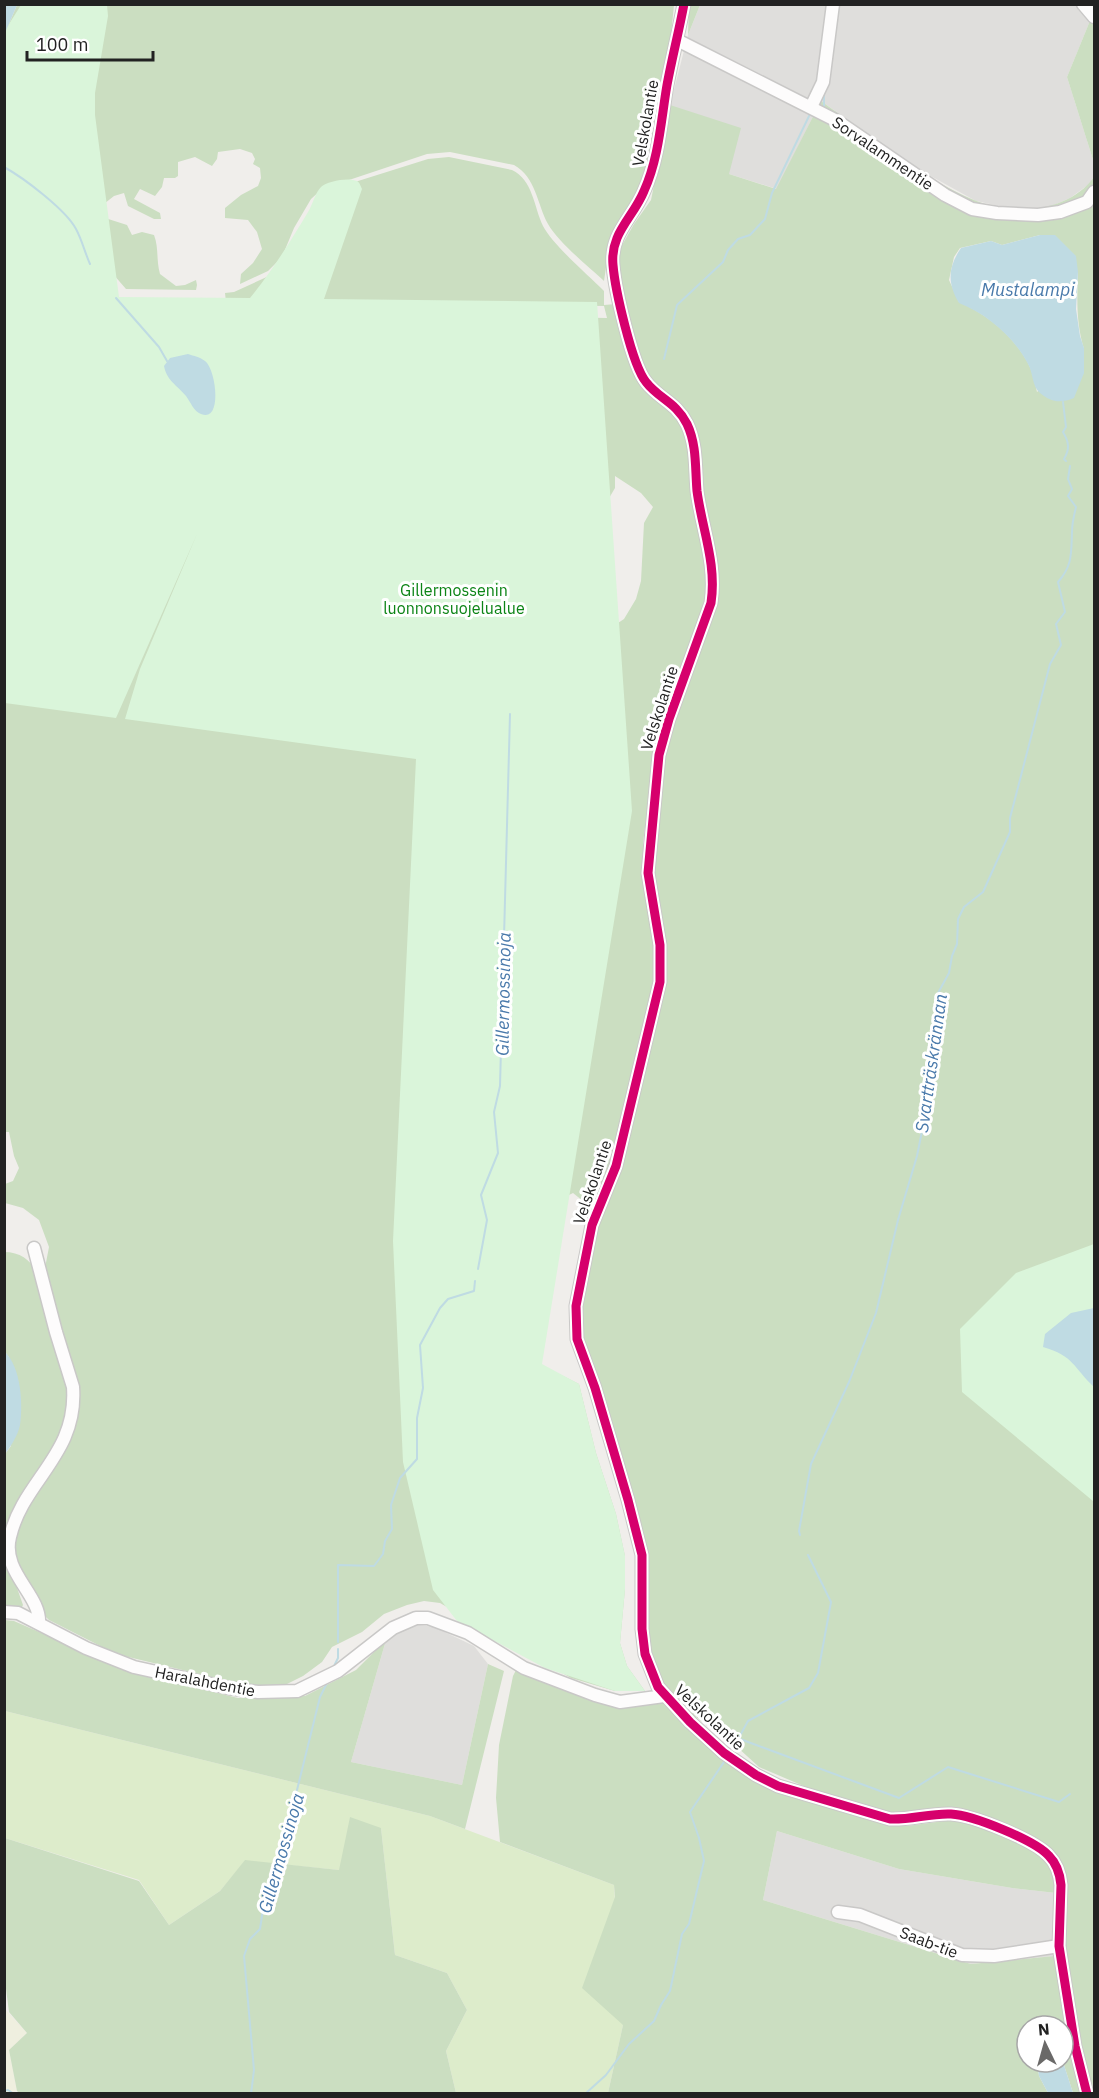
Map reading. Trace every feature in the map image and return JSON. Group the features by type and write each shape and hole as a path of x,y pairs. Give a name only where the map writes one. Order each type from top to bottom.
{"street":[{"name":"Velskolantie","path":"684,4 669,73 660,136 650,177 636,207 616,236 612,254 621,307 639,374 650,387 679,411 692,435 697,490 711,553 713,589 711,603 669,719 659,755 648,873 660,945 660,982 616,1166 592,1225 576,1319 581,1351 596,1388 642,1556 644,1646 651,1673 664,1696 724,1753 756,1775 778,1786 890,1819 907,1820 939,1814 962,1815 1027,1841 1041,1849 1057,1866 1060,1876 1059,1946 1073,2035 1087,2094"},
{"path":"811,107 823,82 833,4"},
{"path":"1083,4 1095,17"},
{"name":"Sorvalammentie","path":"678,40 837,121 945,195 972,209 1038,215 1060,213 1087,202 1095,192"},
{"path":"34,1248 58,1340 74,1387 73,1414 56,1457 21,1507 9,1538 9,1555 14,1570 39,1614 39,1623"},
{"name":"Haralahdentie","path":"4,1612 18,1613 86,1648 134,1667 229,1688 258,1692 297,1691 338,1671 393,1628 416,1618 428,1618 468,1634 524,1668 595,1695 620,1702 664,1696"},
{"name":"Saab-tie","path":"838,1912 860,1915 962,1955 994,1956 1059,1946"}],"shaded area":[{"path":"700,5 1094,5 1094,11 1067,77 1094,163 1094,177 1088,185 1070,198 1045,209 1009,208 976,201 918,169 821,101 777,189 729,174 670,105 688,35"},
{"path":"412,1624 434,1627 474,1646 488,1664 462,1785 351,1762 386,1640"},
{"path":"777,1831 899,1869 1056,1893 1054,1956 971,1964 763,1900"}],"green space":[{"path":"17,5 674,5 671,35 659,95 657,123 646,177 611,234 604,281 553,231 544,216 532,184 521,170 514,165 450,152 427,154 322,189 311,199 294,228 282,257 268,271 240,284 241,274 253,263 262,249 257,232 248,220 225,218 225,208 241,195 258,186 261,178 260,168 253,164 255,159 252,153 240,149 218,152 217,159 212,166 195,157 178,162 178,176 164,178 162,187 155,196 140,189 134,199 160,213 161,219 154,219 128,206 124,193 114,196 100,207 102,217 127,225 132,235 142,232 154,235 160,274 176,286 196,280 196,290 126,289 113,274 5,33"},
{"name":"Gillermossenin luonnonsuojelualue","path":"21,5 107,5 108,16 95,93 95,115 119,297 250,298 288,245 319,189 328,183 349,179 357,181 362,189 324,299 597,302 632,811 542,1364 579,1384 596,1453 616,1514 625,1556 625,1589 620,1643 627,1666 645,1691 615,1691 545,1668 457,1621 433,1590 403,1462 393,1241 416,759 125,719 140,669 197,534 116,718 5,703 4,32"},
{"path":"689,5 700,5 688,35"},
{"path":"1094,11 1094,163 1067,77"},
{"path":"821,101 935,180 989,205 1022,209 1055,204 1083,189 1094,177 1094,2093 1092,2093 1075,2025 1064,1946 1067,1880 1061,1864 975,1814 891,1815 820,1793 759,1767 736,1746 693,1715 683,1702 665,1689 650,1653 646,1629 647,1566 582,1338 584,1290 592,1239 621,1167 664,983 653,873 663,756 718,589 715,552 702,490 700,450 643,372 625,306 617,254 651,200 670,105 741,128 729,174 776,189","holes":["1040,235 1078,273 1077,302 1084,349 1037,392 1030,368 1016,345 990,320 959,302 949,280 954,257 960,248 991,241 1002,245"]},
{"path":"449,157 512,170 519,174 529,187 548,234 562,251 604,291 604,305 616,304 639,380 676,413 685,427 710,585 651,779 643,843 644,873 656,955 655,986 612,1167 593,1209 573,1193 559,1200 521,1355 579,1384 596,1453 616,1514 625,1556 625,1589 620,1643 627,1666 645,1691 615,1691 571,1678 440,1603 424,1601 384,1614 362,1632 332,1647 322,1662 303,1676 283,1686 253,1687 116,1654 49,1620 42,1613 16,1569 12,1539 75,1415 44,1273 49,1247 39,1220 23,1208 5,1203 5,1184 13,1181 19,1168 9,1132 5,1132 5,307 607,318 604,306 226,302 225,293 234,292 271,275 339,187 428,159","holes":["615,476 641,493 653,507 644,523 641,581 636,599 624,619 612,627 605,505 615,488"]},
{"path":"1094,1244 1094,1504 962,1392 960,1329 1016,1273"},
{"path":"4,1252 15,1253 24,1258 39,1273 71,1387 64,1432 19,1505 11,1571 23,1605 20,1611 4,1608 5,1454 11,1446 9,1357 5,1352"},
{"path":"5,1620 14,1621 128,1671 238,1698 305,1696 356,1670 386,1640 351,1762 462,1785 488,1664 504,1671 465,1829 430,1816 5,1711"},
{"path":"516,1670 574,1694 606,1702 660,1700 686,1726 776,1791 880,1823 907,1826 951,1820 972,1824 1038,1854 1052,1870 1056,1893 899,1869 777,1831 763,1900 971,1964 1054,1956 1064,2014 1015,2014 1015,2074 1039,2074 1048,2093 608,2093 623,2025 582,1988 615,1897 614,1885 500,1842 496,1798 499,1745"},
{"path":"5,1711 430,1816 614,1885 623,2025 608,2093 456,2093 446,2051 467,2010 447,1973 395,1955 381,1828 339,1870 245,1861 220,1891 169,1925 139,1880 5,1838"},
{"path":"350,1817 381,1828 395,1955 447,1973 467,2010 446,2051 456,2093 20,2094 17,2091 9,2050 27,2033 9,2012 4,1973 5,1838 139,1881 169,1925 220,1891 245,1860 339,1870"},
{"path":"4,2008 27,2033 9,2050 17,2091 5,2093"},
{"path":"1075,2068 1081,2093 1073,2093 1067,2074 1075,2074"}],"water":[{"path":"4,5 17,5 5,33"},
{"name":"Mustalampi","path":"1040,235 1055,235 1076,256 1078,272 1076,309 1084,348 1084,373 1074,398 1065,401 1053,400 1037,390 1030,367 1015,345 980,313 959,303 952,289 951,268 961,248 991,241 1002,245"},
{"path":"188,354 205,361 212,374 215,403 208,415 196,411 165,371 164,366 170,358"},
{"path":"1094,1308 1094,1387 1067,1358 1043,1347 1045,1334 1071,1313"},
{"path":"5,1352 18,1376 21,1416 19,1429 5,1454"},
{"path":"1039,2074 1067,2074 1073,2093 1048,2093"}],"waterway":[{"path":"824,93 824,107"},
{"path":"664,359 677,305 723,262 728,250 738,239 750,235 765,219 772,193 810,114"},
{"path":"4,167 33,186 71,221 90,264"},
{"path":"116,298 159,347 167,361"},
{"name":"Svartträskrännan","path":"1063,402 1066,427 1063,432 1068,446 1064,459 1066,461"},
{"name":"Svartträskrännan","path":"800,1535 811,1464 849,1382 876,1313 898,1220 917,1156 928,1101 934,1032 939,1016 938,993 949,973 957,944 958,919 964,907 983,892 1010,832 1010,818 1050,664 1061,645 1056,624 1065,612 1058,582 1070,558 1072,525 1076,507 1068,496 1072,489 1068,479 1070,466"},
{"name":"Gillermossinoja","path":"478,1269 487,1220 481,1195 498,1153 494,1112 500,1086 510,714"},
{"name":"Gillermossinoja","path":"338,1642 338,1565 374,1566 383,1554 385,1541 392,1529 391,1505 400,1478 417,1459 417,1418 423,1388 420,1345 440,1308 448,1299 474,1291 475,1281"},
{"name":"Svartträskrännan","path":"732,1750 748,1721 809,1688 818,1673 831,1602 808,1555"},
{"name":"Gillermossinoja","path":"334,1666 338,1658 338,1649"},
{"name":"Gillermossinoja","path":"251,2094 254,2070 244,1956 250,1939 260,1929 263,1909 272,1891 320,1697 327,1683"},
{"path":"740,1739 899,1798 948,1767 1059,1802 1070,1794"},
{"name":"Svartträskrännan","path":"585,2094 606,2075 629,2044 654,2021 670,1991 682,1934 689,1924 704,1861 690,1812 724,1762"},
{"path":"4,2091 8,2090 14,2094"}],"cycle path":[{"path":"684,4 653,165 639,201 615,244 613,265 625,326 635,360 646,382 678,411 690,432 695,457 699,505 711,560 711,603 669,719 659,755 648,873 660,945 660,982 616,1166 592,1225 576,1306 577,1339 595,1388 642,1555 642,1629 645,1654 658,1687 690,1722 724,1753 756,1775 778,1786 890,1819 943,1814 961,1815 1017,1836 1049,1856 1056,1866 1061,1881 1059,1946 1075,2046 1087,2094"}]}
